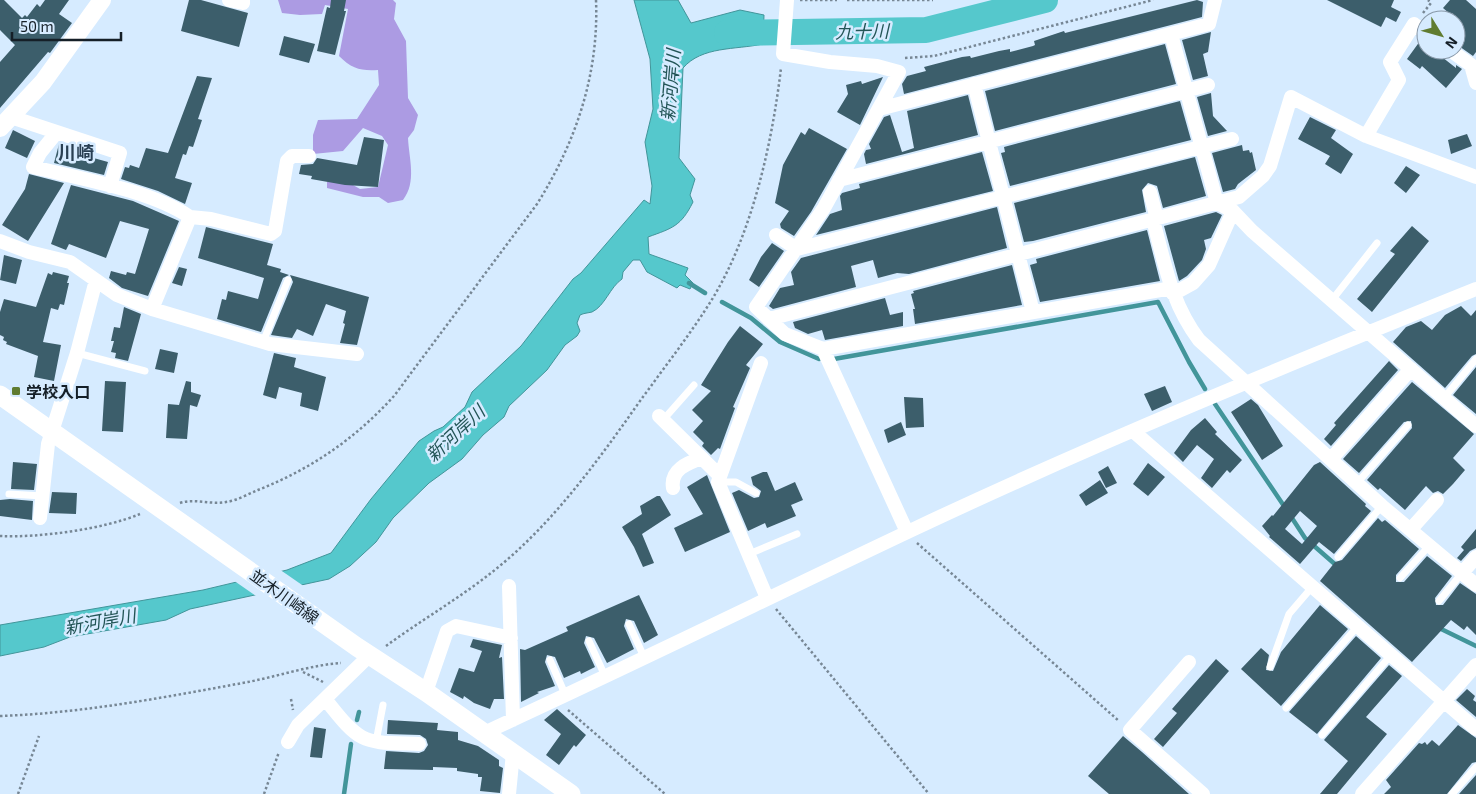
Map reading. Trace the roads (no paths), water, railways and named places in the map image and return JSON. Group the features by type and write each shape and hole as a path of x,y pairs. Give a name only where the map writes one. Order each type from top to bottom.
{"main road":[{"name":"並木川崎線","path":"0,395 51,431 176,510 364,654 426,692 571,794"}],"street":[{"path":"3,125 43,82 102,0"},
{"path":"229,0 242,3 244,0"},
{"path":"787,0 784,48 830,62 877,66 899,72 824,208 756,306 785,334 823,349 1032,312 1172,291 1193,284 1209,265 1233,211"},
{"path":"879,109 1208,24 1215,0"},
{"path":"1366,136 1399,80 1390,62 1401,42 1414,24 1416,26"},
{"path":"1171,34 1217,204"},
{"path":"1463,60 1470,65 1476,83"},
{"path":"974,84 1032,312"},
{"path":"839,180 1208,86"},
{"path":"768,319 1239,197 1263,176 1270,166 1291,97 1366,136 1476,177"},
{"path":"3,125 57,132 120,153 110,186"},
{"path":"57,132 40,153 33,167 110,186 174,207 190,217 211,219 271,234 275,231 286,161 292,156 309,156"},
{"path":"776,235 797,249 1232,139"},
{"path":"1150,192 1172,291 1184,320 1199,340 1332,458 1382,506 1476,585"},
{"path":"1217,204 1233,211 1252,231 1476,426"},
{"path":"152,309 190,217"},
{"path":"0,241 29,252 70,262 117,295 152,309 263,342 357,354"},
{"path":"40,518 51,431 77,353 96,280"},
{"path":"484,733 907,532 1247,382 1476,289"},
{"path":"823,349 907,532"},
{"path":"719,479 761,363"},
{"path":"1332,458 1411,369"},
{"path":"661,418 702,458 719,479 767,598"},
{"path":"1133,431 1476,729"},
{"path":"674,488 672,481 675,473 687,464 702,458"},
{"path":"1411,529 1437,500"},
{"path":"1462,573 1476,557"},
{"path":"510,586 513,720"},
{"path":"426,692 446,631 456,626 511,638"},
{"path":"288,742 298,725 326,700 364,654"},
{"path":"1189,662 1130,730 1203,794"},
{"path":"1362,794 1476,665"},
{"path":"326,700 348,728 362,739 376,743 419,744"},
{"path":"509,794 513,753"}],"lane":[{"path":"1332,300 1377,243"},
{"path":"263,342 288,280"},
{"path":"77,353 145,371"},
{"path":"1444,398 1476,359"},
{"path":"661,418 694,385"},
{"path":"1358,482 1408,426"},
{"path":"719,479 736,482 756,493"},
{"path":"9,494 43,496"},
{"path":"1338,558 1382,506"},
{"path":"749,554 797,534"},
{"path":"1400,578 1430,545"},
{"path":"1439,601 1462,573"},
{"path":"1270,667 1289,614 1313,586"},
{"path":"630,624 644,657"},
{"path":"1286,708 1358,626"},
{"path":"589,641 605,676"},
{"path":"1322,735 1391,655"},
{"path":"550,660 560,697"},
{"path":"376,743 383,705"},
{"path":"1452,794 1476,767"}],"water":[{"name":"新河岸川","path":"634,0 678,0 691,23 740,10 764,15 763,44 709,52 691,61 683,68 679,158 695,179 690,195 693,202 689,210 675,225 648,237 649,254 688,268 685,275 693,283 690,289 680,285 677,288 647,272 640,260 633,260 623,272 622,279 597,309 580,315 577,323 580,331 577,336 565,345 547,370 509,406 504,417 483,435 462,459 429,483 393,518 376,542 350,566 329,579 190,609 166,620 70,637 44,647 0,656 0,625 203,590 287,570 331,553 371,499 419,441 443,427 465,407 472,392 521,346 573,279 581,273 644,200 650,204 652,186 645,142 653,109 650,59"}],"waterway":[{"name":"九十川","path":"727,33 926,30 1045,0"},
{"path":"689,283 705,293"},
{"path":"722,302 751,318 780,342 819,359"},
{"path":"834,359 1158,302 1205,389"},
{"path":"1215,404 1286,509"},
{"path":"1290,515 1305,538 1337,566"},
{"path":"1437,627 1476,646"},
{"path":"357,720 359,712"},
{"path":"344,794 351,744"}],"place":[{"name":"学校入口","path":"16,391"}],"district":[{"name":"川崎","path":"76,152"}]}
